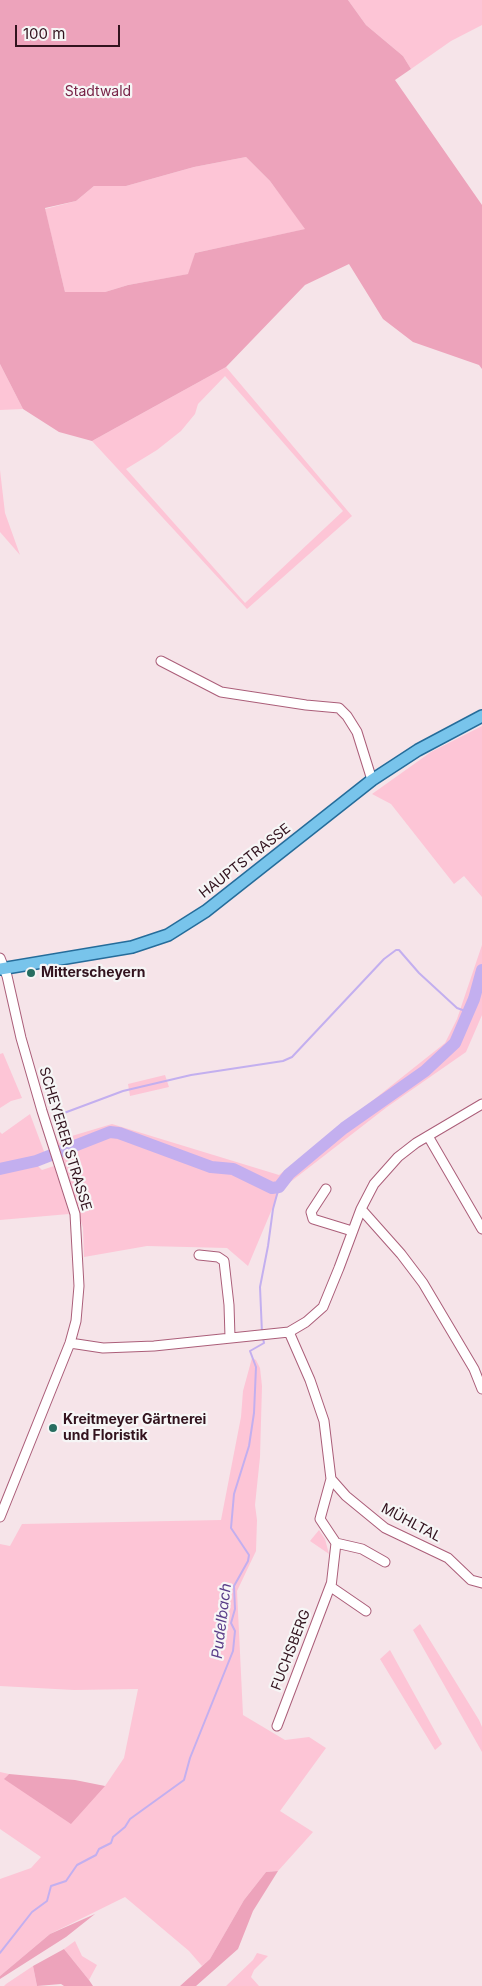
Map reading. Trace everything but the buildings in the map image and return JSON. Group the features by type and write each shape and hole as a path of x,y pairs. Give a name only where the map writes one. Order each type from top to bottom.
{"main road":[{"name":"HAUPTSTRASSE","path":"2,965 132,947 168,935 206,911 372,780 418,750 482,716"}],"street":[{"path":"161,662 221,692 339,708 347,716 357,732 372,780"},
{"name":"SCHEYERER STRASSE","path":"0,1517 70,1344 76,1321 79,1286 75,1214 51,1142 2,965"},
{"path":"70,1344 104,1348 154,1346 289,1332 306,1322 322,1307 361,1209 374,1184 398,1157 428,1136 482,1104"},
{"path":"428,1136 482,1229"},
{"path":"326,1189 311,1212 313,1219 352,1231"},
{"path":"361,1209 401,1254 423,1283 474,1369 482,1389"},
{"path":"199,1255 218,1257 224,1261 229,1305 230,1337"},
{"path":"289,1332 310,1380 324,1421 332,1479 320,1520 336,1543 362,1549 385,1562"},
{"name":"MÜHLTAL","path":"332,1479 346,1496 385,1528 448,1558 471,1580 482,1583"},
{"name":"FUCHSBERG","path":"276,1726 331,1584 336,1543"},
{"path":"331,1584 330,1587 366,1611"}],"shaded area":[{"path":"348,0 482,0 482,25 451,41 411,69 403,56 366,25"},
{"path":"246,157 270,181 306,229 195,253 189,274 128,285 105,292 65,292 45,209 76,201 94,186 126,186 194,167"},
{"path":"0,364 23,409 0,410"},
{"path":"226,367 352,516 247,609 92,441","holes":["225,376 343,511 245,603 126,469 157,450 181,431 195,414 198,404"]},
{"path":"0,470 5,513 20,555 0,532"},
{"path":"482,726 482,897 464,876 454,884 391,804 372,794 431,752"},
{"path":"482,945 482,1015 466,1052 387,1107 280,1190 248,1266 227,1248 147,1246 84,1257 83,1228 65,1165 55,1141 112,1124 279,1175 445,1043 457,1019"},
{"path":"3,1053 22,1098 11,1101 0,1108 0,1054"},
{"path":"165,1075 169,1087 130,1096 128,1084"},
{"path":"30,1114 45,1154 0,1165 0,1132 2,1134"},
{"path":"37,1165 42,1170 54,1166 69,1214 0,1220 0,1173"},
{"path":"252,1358 256,1360 260,1368 262,1386 260,1457 255,1505 257,1520 256,1551 237,1591 243,1715 285,1740 309,1737 326,1748 280,1811 313,1832 278,1871 266,1872 244,1900 210,1959 202,1966 189,1951 125,1897 50,1934 0,1976 0,1879 31,1868 41,1857 0,1829 0,1772 9,1774 5,1779 105,1786 124,1758 138,1689 74,1690 0,1686 0,1544 10,1546 22,1524 221,1520 241,1417 243,1391"},
{"path":"319,1530 325,1539 329,1554 310,1541"},
{"path":"420,1624 479,1720 482,1727 482,1752 413,1630"},
{"path":"390,1650 442,1744 435,1750 380,1659"},
{"path":"75,1941 82,1956 97,1965 89,1980 64,1949"},
{"path":"257,1953 268,1956 254,1970 251,1977 259,1986 226,1986 253,1960"},
{"path":"33,1966 37,1986 4,1986 6,1984"}],"green space":[{"name":"Stadtwald","path":"0,0 348,0 366,25 403,56 411,69 395,80 482,205 482,369 479,365 413,342 383,319 349,264 305,285 226,367 92,441 59,432 23,409 0,364","holes":["246,157 270,181 305,229 195,253 188,274 128,285 105,292 65,292 45,208 76,201 94,186 126,186 194,167"]},
{"path":"9,1774 75,1780 105,1786 71,1824 4,1779"},
{"path":"278,1871 253,1911 238,1949 196,1986 180,1986 210,1959 244,1900 266,1872"},
{"path":"95,1914 66,1937 0,1979 0,1976 50,1934"},
{"path":"64,1949 93,1986 64,1986 61,1984 37,1986 33,1966"}],"waterway":[{"path":"56,1116 123,1091 191,1075 283,1061 292,1057 384,959 396,950 399,950 419,973 457,1008 468,1012"},
{"path":"0,1169 36,1161 110,1132 119,1133 211,1167 233,1169 272,1188 279,1187 289,1174 344,1128 425,1071 455,1043 474,999 482,970"},
{"name":"Pudelbach","path":"262,1333 260,1287 273,1209 279,1187"},
{"name":"Pudelbach","path":"0,1953 32,1912 47,1901 51,1886 66,1881 77,1865 96,1855 99,1849 111,1843 113,1837 125,1827 130,1819 184,1780 190,1758 233,1651 235,1631 231,1623 235,1609 234,1586 248,1561 249,1555 231,1528 234,1494 249,1446 254,1413 256,1367 250,1351 264,1343 263,1338"}],"place":[{"name":"Mitterscheyern","path":"31,973"},
{"name":"Kreitmeyer Gärtnerei und Floristik","path":"53,1428"}]}
